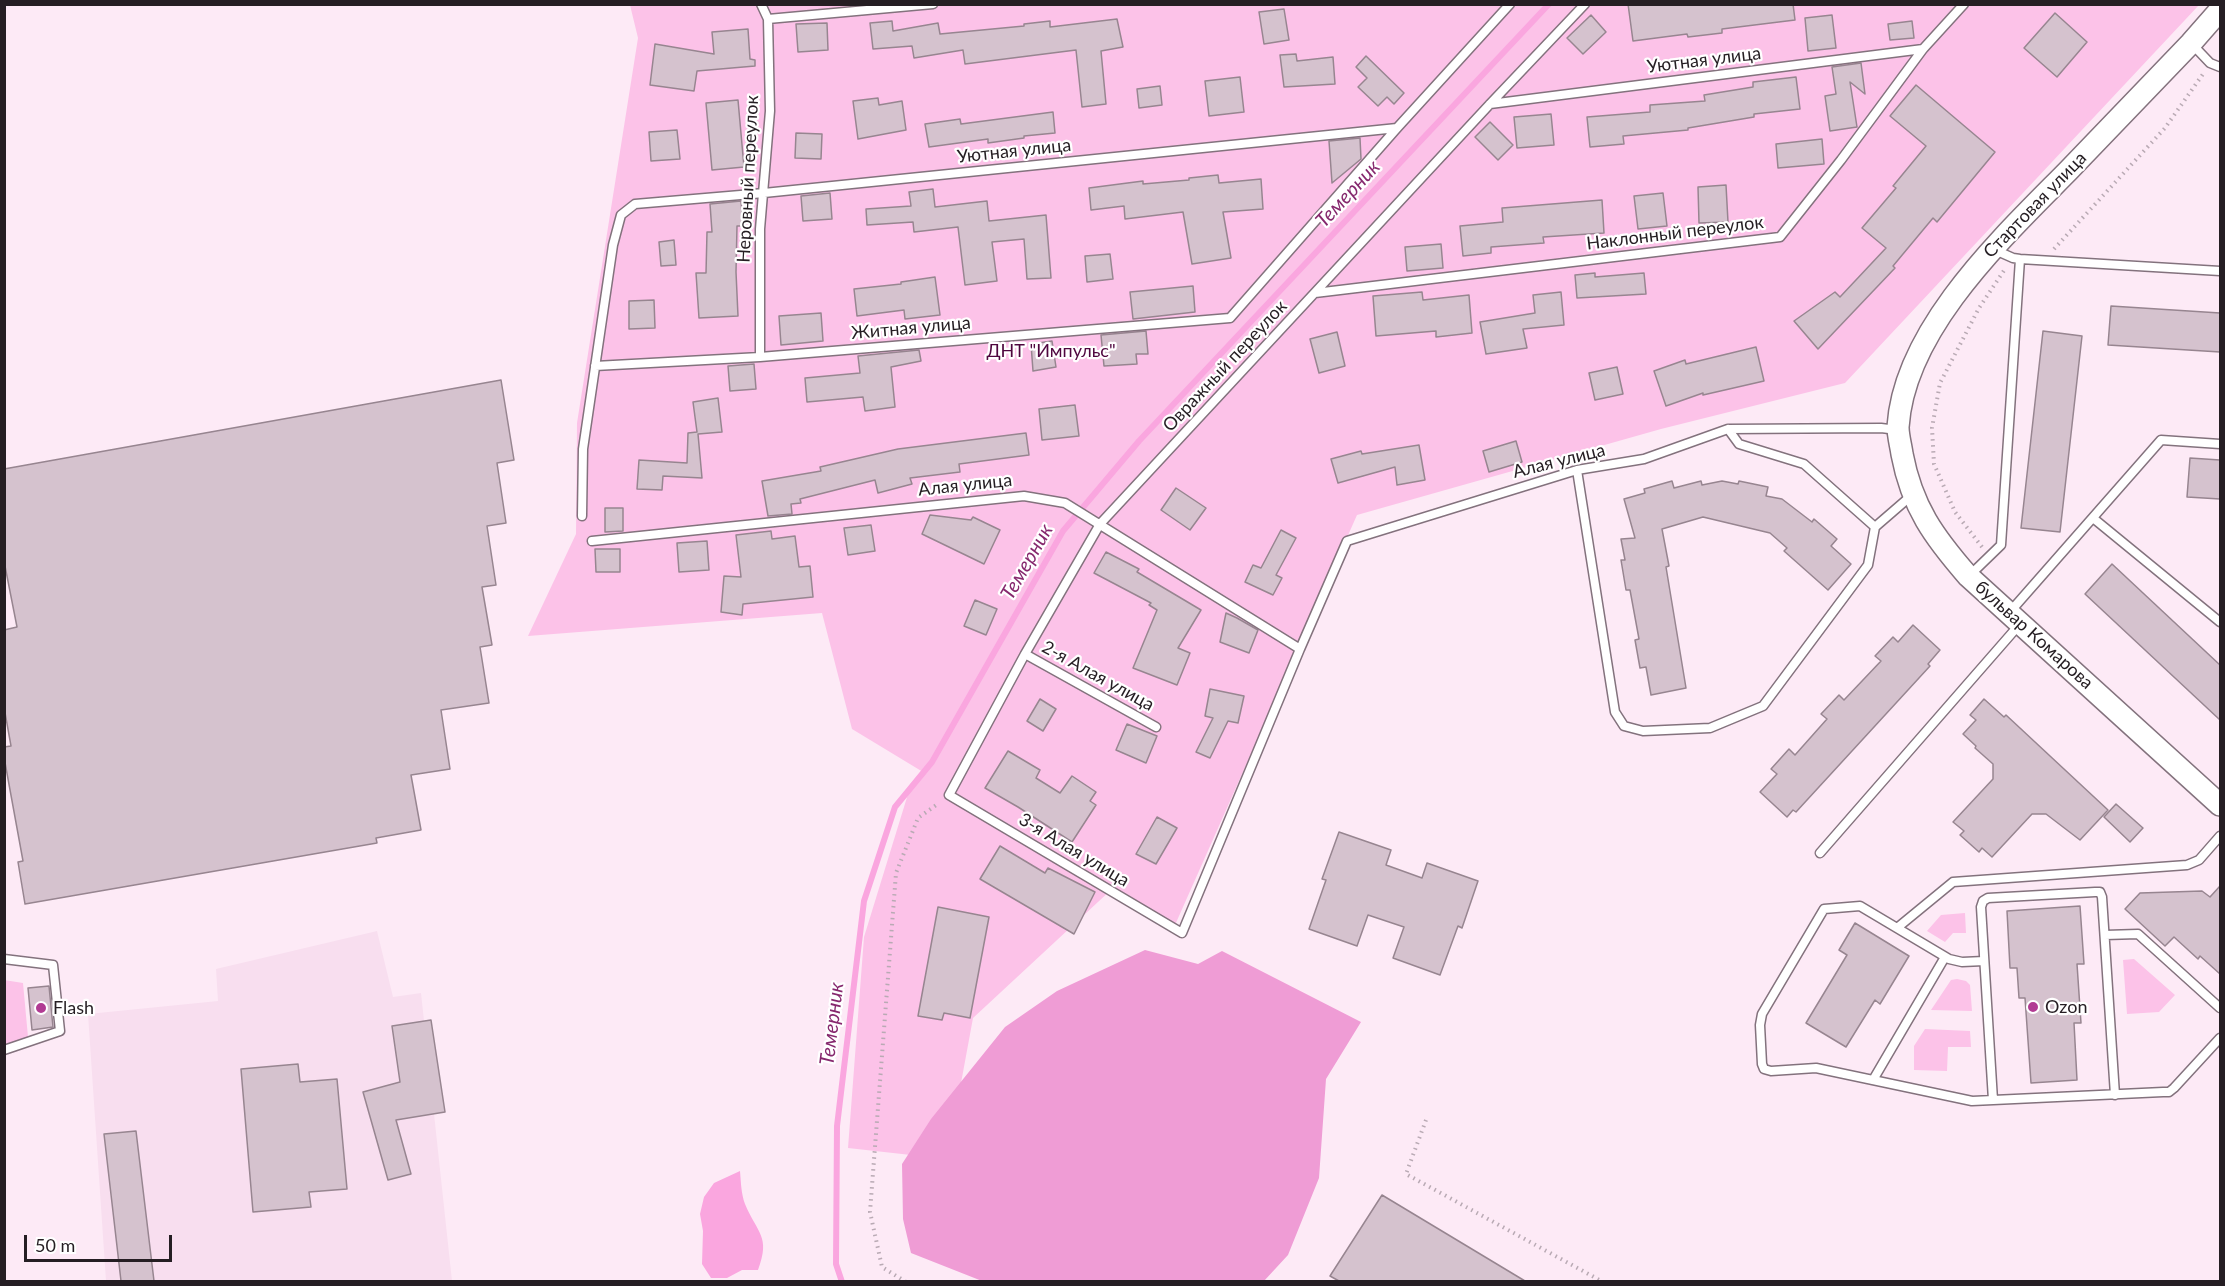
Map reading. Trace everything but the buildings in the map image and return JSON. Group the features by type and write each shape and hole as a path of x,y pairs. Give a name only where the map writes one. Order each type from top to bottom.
{"street":[{"name":"Стартовая улица","path":"1898,430 1901,400 1911,373 1928,338 1970,273 2191,44 2220,10"},
{"name":"бульвар Комарова","path":"1898,430 1906,477 1912,494 1920,514 1940,544 1968,576 2220,806"}],"lane":[{"name":"Неровный переулок","path":"760,357 760,229 770,111 768,19 761,4"},
{"path":"768,19 933,4"},
{"name":"Овражный переулок","path":"1230,318 1396,129 1510,4"},
{"name":"Овражный переулок","path":"949,795 1025,654 1100,525 1585,4"},
{"name":"Наклонный переулок","path":"1315,293 1780,237 1841,160 1923,49 1964,4"},
{"path":"2191,44 2210,63 2220,67"},
{"name":"Уютная улица","path":"1490,104 1923,49"},
{"name":"Уютная улица","path":"595,366 613,245 621,215 635,204 1396,129"},
{"path":"1992,249 2017,258 2220,271"},
{"path":"1968,576 2001,545 2017,258"},
{"name":"Житная улица","path":"595,366 760,357 1230,318"},
{"path":"582,516 583,449 595,366"},
{"name":"Алая улица","path":"1182,933 1347,541 1577,470 1644,459 1728,429 1881,428 1898,430"},
{"path":"1728,429 1739,444 1804,464 1875,527"},
{"path":"1820,853 2015,618 2092,518 2161,440 2220,444"},
{"path":"1577,470 1615,712 1624,726 1643,731 1710,728 1763,706 1868,565 1875,527 1912,494"},
{"name":"Алая улица","path":"592,542 1024,496 1065,503 1300,649"},
{"path":"2092,518 2220,622"},
{"name":"2-я Алая улица","path":"1025,654 1156,727"},
{"name":"3-я Алая улица","path":"949,795 1182,933"},
{"path":"1897,928 1953,882 2187,865 2199,860 2220,836"},
{"path":"1993,1100 1981,907 1983,901 1988,898 2100,892 2105,935 2115,1095"},
{"path":"1984,961 1954,961 1860,906 1824,909 1760,1019 1764,1070 1816,1068 1972,1101 2169,1092 2220,1038"},
{"path":"2105,935 2138,934 2220,1008"},
{"path":"1873,1080 1945,957"},
{"path":"4,959 53,965 60,1031 4,1050"}],"path":[{"path":"2043,260 2165,128 2210,63"},
{"path":"1989,556 1955,512 1934,464 1932,428 1940,383 1979,308 2017,258"},
{"path":"906,1281 882,1267 870,1212 896,873 918,818 949,795"},
{"path":"1426,1120 1406,1174 1603,1281"}],"shaded area":[{"path":"377,931 393,997 421,993 452,1281 106,1281 88,1014 218,1001 216,969"},
{"path":"1145,950 1198,964 1222,951 1361,1022 1326,1079 1319,1178 1288,1255 1264,1281 982,1281 911,1253 903,1219 902,1164 931,1119 1005,1027 1057,991"},
{"path":"740,1171 745,1204 763,1242 762,1259 758,1270 742,1270 727,1278 711,1278 702,1264 703,1231 700,1214 704,1197 714,1183"}],"green space":[{"name":"ДНТ \"Импульс\"","path":"630,5 2199,5 1845,383 1661,429 1357,515 1175,925 1112,889 973,1018 947,1159 848,1148 864,937 908,794 923,772 852,729 822,613 528,636 576,534 577,423 638,38"},
{"path":"1965,913 1966,933 1953,933 1945,942 1927,931 1941,915"},
{"path":"2134,959 2175,995 2159,1012 2127,1014 2123,960"},
{"path":"4,980 23,983 28,1037 5,1048"},
{"path":"1951,980 1966,981 1970,985 1972,1011 1931,1010"},
{"path":"1925,1029 1970,1031 1971,1047 1948,1047 1947,1071 1914,1070 1914,1046"}],"waterway":[{"name":"Темерник","path":"842,1282 836,1264 837,1126 864,901 895,807 932,762 1063,531 1139,441 1549,4"}],"place":[{"name":"Ozon","path":"2033,1007"},
{"name":"Flash","path":"41,1008"}]}
